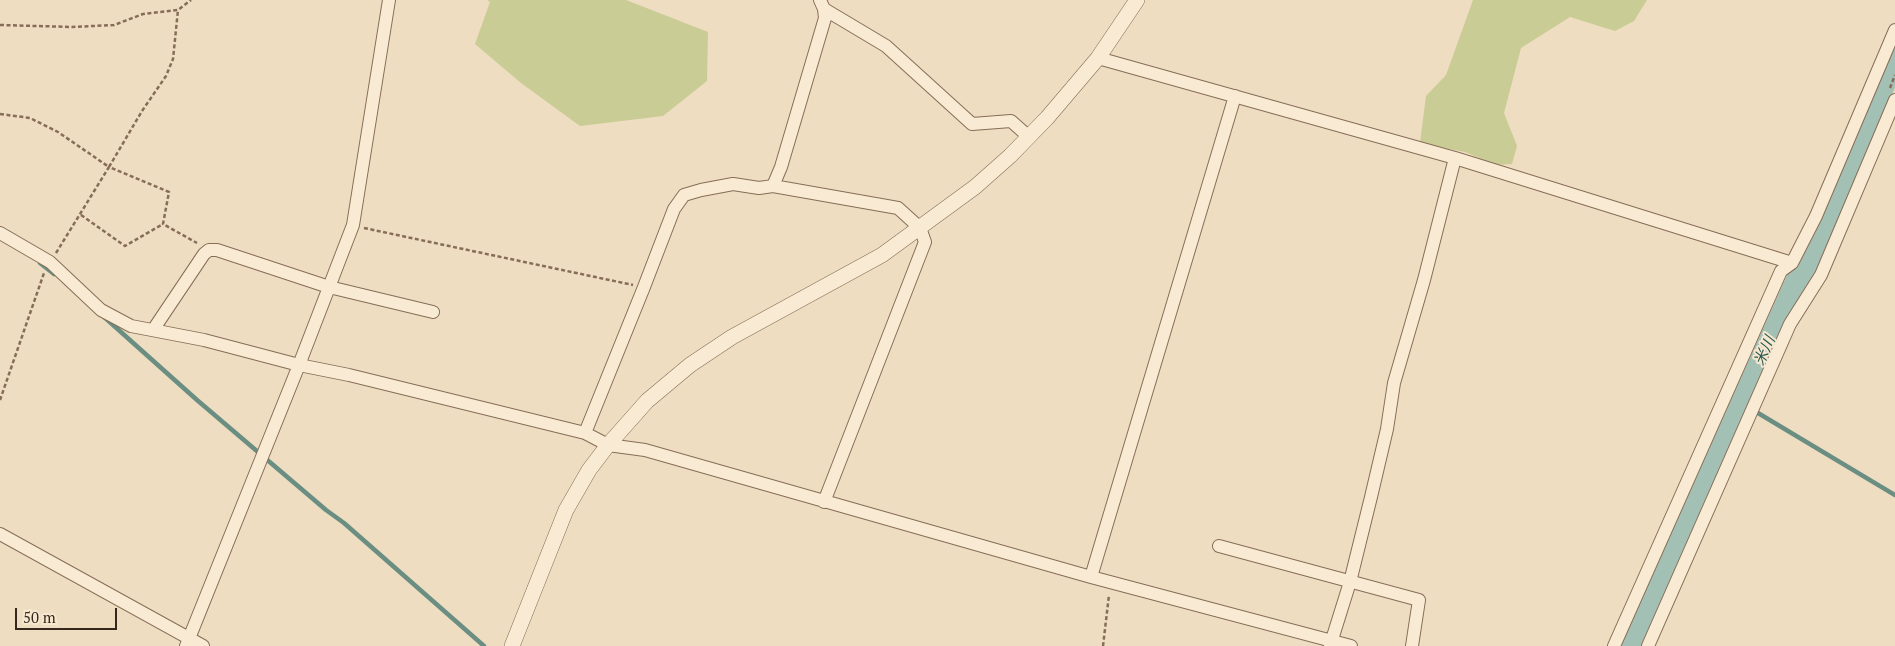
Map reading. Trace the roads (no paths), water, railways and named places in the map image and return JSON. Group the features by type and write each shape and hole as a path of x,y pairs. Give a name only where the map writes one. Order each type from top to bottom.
{"street":[{"path":"188,643 353,225 389,0"},
{"path":"512,646 566,510 589,470 608,445 647,401 690,365 732,337 882,255 975,186 1010,156 1098,58 1138,0"},
{"path":"822,4 886,46 972,124 1011,121 1028,137"},
{"path":"773,186 781,167 825,18 822,4"},
{"path":"1614,646 1781,272 1792,263 1816,216 1895,30"},
{"path":"1098,58 1455,158 1792,263"},
{"path":"1092,577 1235,96"},
{"path":"1648,646 1790,324 1821,275 1895,100"},
{"path":"1331,644 1350,582 1387,429 1394,383 1424,280 1455,158"},
{"path":"585,432 674,209 684,195 733,184 759,188 773,186 898,208 920,228 925,242 824,502"},
{"path":"0,233 50,262 101,310 132,326 204,340 299,365 359,377 585,432 608,445 645,450 1331,644 1351,646"},
{"path":"153,330 204,254 210,250 217,250 329,287 433,312"},
{"path":"0,534 188,643 203,646"},
{"path":"1219,546 1419,600 1412,646"}],"waterway":[{"name":"米川","path":"1634,646 1811,252 1895,56"},
{"path":"40,263 54,274"},
{"path":"103,316 197,400 326,510 344,523 484,646"},
{"path":"1743,404 1895,495"}]}
